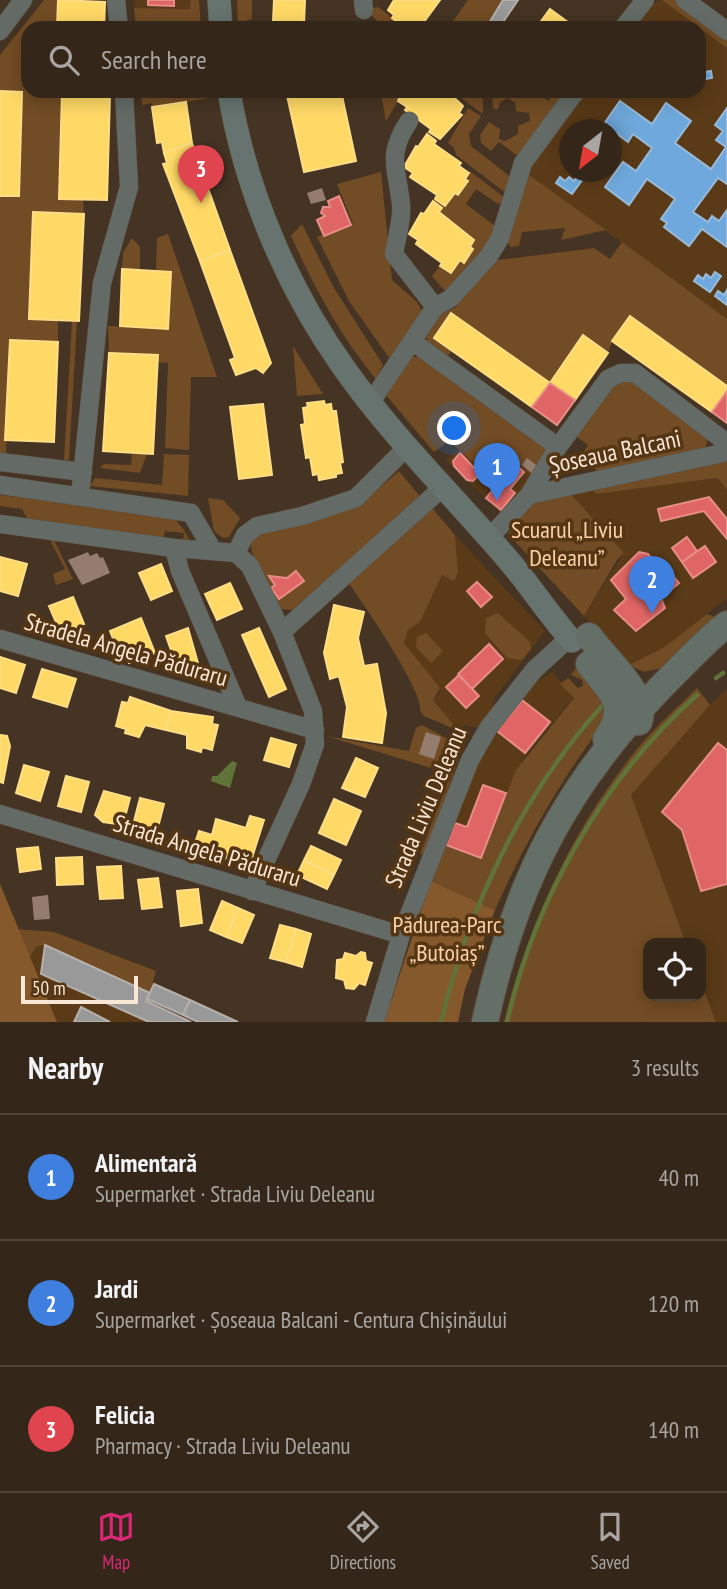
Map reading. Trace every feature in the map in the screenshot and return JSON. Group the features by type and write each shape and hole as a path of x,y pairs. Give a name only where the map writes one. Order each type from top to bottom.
{"highway":[{"path":"578,636 625,672 646,677 663,672 727,616"},
{"path":"506,937 582,796 639,722 642,703 727,625"},
{"path":"578,636 642,703"},
{"path":"485,1022 506,937 513,891 535,846 571,785 617,719 617,702 578,636"},
{"path":"642,703 666,694 727,636"},
{"path":"506,937 535,899 576,821 615,765 671,699 727,645"}],"main road":[{"path":"219,0 220,21"},
{"path":"231,98 244,160 274,240 314,320 344,368 407,447 578,636"}],"street":[{"path":"0,31 23,0"},
{"path":"116,0 118,21"},
{"path":"629,21 645,0"},
{"path":"685,0 727,31"},
{"path":"80,496 102,283 130,187 124,98"},
{"path":"371,402 435,307 452,298 489,256 500,238 523,163 571,98"},
{"path":"409,121 396,141 395,177 402,206 394,254 435,307"},
{"path":"413,342 558,447"},
{"path":"529,495 558,447 608,379 621,373 635,373 727,443"},
{"path":"236,553 245,535 257,526 302,516 356,498 407,447"},
{"name":"Șoseaua Balcani","path":"489,538 529,495 727,452"},
{"path":"0,462 83,472"},
{"path":"0,485 191,513 213,551"},
{"path":"282,632 443,487"},
{"path":"0,524 174,548 236,553 250,566 282,632 313,711 315,730 311,758 252,891"},
{"name":"Stradela Angela Păduraru","path":"174,548 180,571 238,707"},
{"name":"Strada Liviu Deleanu","path":"375,1022 401,935 458,786 477,748 489,727 534,670 578,636"},
{"name":"Stradela Angela Păduraru","path":"0,639 315,730"},
{"name":"Strada Angela Păduraru","path":"0,814 401,935"}],"shaded area":[{"path":"135,0 191,0 191,9 134,8"},
{"path":"662,0 690,21 640,21 653,4"},
{"path":"706,32 727,48 727,319 526,173 559,129 559,182 622,182 622,119 566,119 582,98 706,98"},
{"path":"457,450 460,453 502,451 533,476 502,514 446,460"},
{"path":"719,478 727,490 727,598 663,648 629,665 584,616 624,553 570,493 592,489 596,494"},
{"path":"455,535 545,631 493,700 494,708 478,728 464,725 459,731 433,700 440,692 404,643 408,630 420,622 442,575 454,581 458,573"},
{"path":"552,672 574,697 524,758 481,858 444,844 482,746 533,684"},
{"path":"727,689 727,1022 716,1022 706,995 706,938 684,938 631,795 695,718"},
{"path":"232,761 237,763 230,788 211,781 212,776 217,776"},
{"path":"45,945 150,993 146,1002 191,1022 57,1022 30,957 36,947"}],"green space":[{"path":"44,0 58,0 57,21 27,21"},
{"path":"191,0 199,0 200,21 135,21 134,8 190,9"},
{"path":"237,0 252,0 252,19 238,21"},
{"path":"468,0 502,0 489,21 453,21"},
{"path":"662,0 676,0 706,21 690,21"},
{"path":"378,7 397,21 378,21 368,9"},
{"path":"706,21 727,37 727,48 706,32"},
{"path":"21,29 21,92 0,91 0,55"},
{"path":"22,98 62,98 59,198 83,200 84,214 33,212 29,318 58,320 58,342 10,340 6,456 0,454 0,196 19,196"},
{"path":"142,98 210,98 152,107 152,103 142,105"},
{"path":"382,98 400,98 386,121"},
{"path":"461,98 482,98 483,114"},
{"path":"492,98 508,98 500,102 498,109 493,109"},
{"path":"508,98 544,98 548,101 550,98 562,98 519,157 499,142 491,151 481,143 480,135 489,122 500,129 499,139 505,141 518,134 518,126 530,121 529,113 516,111 515,103"},
{"path":"579,98 582,98 566,119 563,119"},
{"path":"468,108 481,116 469,134 471,146 512,178 507,194 456,155 454,148 448,143"},
{"path":"559,124 559,129 526,173 606,230 561,240 565,228 522,232 519,246 511,247 507,242 524,171"},
{"path":"470,171 506,199 498,204 476,189 466,204 494,225 497,233 450,290 444,290 432,276 440,266 451,273 460,260 464,262 473,249 470,247 474,240 439,212 442,208 433,201 435,199 445,206 455,193 459,195"},
{"path":"381,172 392,280 417,302 422,311 390,359 349,301 317,237 353,224 337,184"},
{"path":"302,224 334,288 383,365 376,379 339,328 300,255 291,236"},
{"path":"168,234 217,377 191,377 189,450 165,448 168,363 157,362 157,355 109,353 108,326 168,329 171,272 156,271 157,238"},
{"path":"132,238 140,247 140,270 122,269 123,253"},
{"path":"622,242 727,319 727,385 630,316 612,341 608,353 583,335 550,383 452,314 434,338 452,351 446,357 428,343 426,337 441,314 456,307 491,261 594,248 610,259"},
{"path":"72,321 77,321 69,460 64,460"},
{"path":"293,346 323,394 297,396"},
{"path":"411,357 419,357 546,447 547,453 533,476 502,451 484,472 449,441 434,452 386,395"},
{"path":"632,378 709,435 705,449 603,475 580,458 588,445 574,435 614,382"},
{"path":"132,453 147,454 140,473 100,468 104,464 131,465"},
{"path":"164,454 189,455 188,496 90,486 95,478 162,485"},
{"path":"727,458 727,490 718,478 596,494 592,489"},
{"path":"399,471 422,499 292,610 279,609 253,556 250,541 254,536 361,504"},
{"name":"Scuarul „Liviu Deleanu”","path":"570,493 624,553 617,560 584,616 508,534 530,504"},
{"path":"0,495 171,515 184,530 191,543 183,542 184,533 165,531 163,539 29,522 22,509 0,506"},
{"path":"208,498 223,500 240,518 229,537 223,538 214,531"},
{"path":"432,508 455,535 458,573 454,581 442,575 420,622 408,630 404,643 440,688 433,700 459,731 424,716 420,711 419,701 403,667 347,581"},
{"path":"53,538 73,579 56,585 53,574 65,569 51,542"},
{"path":"498,613 530,642 531,649 522,660 507,658 485,633 486,618"},
{"path":"707,614 718,618 661,668 644,672 629,665 663,648"},
{"path":"426,633 443,651 431,663 416,647 417,637"},
{"path":"578,665 608,701 610,715 546,809 495,910 431,881 444,844 481,858 516,770 574,698 560,684 568,678 578,688 583,686 582,680 571,675"},
{"path":"697,688 710,705 631,795 684,938 643,938 643,1001 706,1001 706,995 716,1022 504,1022 526,949 573,844 614,779 659,725"},
{"path":"422,725 463,747 425,853 420,854 451,774 326,736 409,751 416,728"},
{"name":"Pădurea-Parc „Butoiaș”","path":"431,881 495,910 465,989 458,1022 384,1022"},
{"path":"0,884 57,1022 0,1022"},
{"path":"16,929 54,932 156,971 150,993 45,945 36,947 30,957"}],"building: Homes":[{"path":"58,0 105,2 104,21 57,21"},
{"path":"274,0 305,0 304,21 273,21"},
{"path":"394,0 440,0 425,21 396,21 388,10"},
{"path":"550,9 566,21 541,21"},
{"path":"0,91 21,92 19,196 0,196"},
{"path":"62,98 110,98 107,200 59,199"},
{"path":"288,98 342,98 356,161 304,172"},
{"path":"399,98 454,98 463,106 459,113 462,115 440,139 429,132 431,129 405,110 407,107 398,101"},
{"path":"186,102 192,143 164,153 162,142 157,143 152,107"},
{"path":"427,134 436,141 434,144 461,163 459,166 469,173 465,179 468,181 458,195 455,193 445,206 435,199 437,195 410,177 413,173 404,167 416,146 418,147"},
{"path":"192,143 230,250 200,261 163,164 167,163 164,153"},
{"path":"433,201 442,208 439,212 474,240 470,247 473,249 464,263 460,260 451,273 416,244 418,240 409,234 421,213 424,214"},
{"path":"33,212 84,214 79,321 29,319"},
{"path":"230,250 271,363 263,373 256,368 236,375 230,360 235,358 200,261"},
{"path":"122,269 171,272 168,329 120,326"},
{"path":"451,313 550,383 532,407 434,338"},
{"path":"630,316 727,386 727,391 712,412 612,341"},
{"path":"583,335 608,353 575,400 550,383"},
{"path":"10,340 58,342 54,442 5,440"},
{"path":"109,353 158,355 153,454 103,451"},
{"path":"324,401 325,405 331,404 332,411 336,411 343,462 340,463 342,473 319,480 318,474 313,475 310,457 306,458 301,425 305,424 303,408 308,407 307,403"},
{"path":"263,404 272,475 239,479 230,407"},
{"path":"0,557 27,564 18,596 0,591"},
{"path":"161,564 172,591 151,600 139,573"},
{"path":"230,583 242,609 217,620 205,594"},
{"path":"73,597 84,624 61,634 49,606"},
{"path":"334,605 364,612 358,638 364,666 377,664 386,713 382,743 343,737 347,707 339,676 330,679 324,653"},
{"path":"141,618 155,653 129,663 126,655 120,657 110,631"},
{"path":"188,628 198,663 178,670 166,636"},
{"path":"259,628 286,689 269,697 242,635"},
{"path":"0,657 25,665 16,693 0,688"},
{"path":"42,669 76,679 67,707 33,697"},
{"path":"130,697 171,711 166,730 145,725 139,737 125,733 126,729 116,726 122,702 128,703"},
{"path":"171,711 213,717 212,724 218,725 212,750 202,747 201,752 187,748 187,735 166,730"},
{"path":"0,735 7,736 10,746 3,783 0,782"},
{"path":"271,738 296,745 289,767 264,760"},
{"path":"356,758 378,768 365,797 342,788"},
{"path":"24,765 49,772 40,801 16,793"},
{"path":"66,776 89,782 81,812 58,806"},
{"path":"104,791 130,798 123,825 103,822 95,815"},
{"path":"140,798 164,804 156,835 132,829"},
{"path":"334,799 361,811 346,845 319,833"},
{"path":"250,816 264,820 250,864 207,854 207,850 194,846 199,831 212,835 216,819 246,828"},
{"path":"311,846 341,860 334,875 304,860"},
{"path":"38,847 41,869 20,872 17,849"},
{"path":"82,857 83,884 57,885 56,858"},
{"path":"304,860 334,875 327,889 297,875"},
{"path":"121,866 123,898 100,899 97,867"},
{"path":"158,878 162,907 142,909 138,880"},
{"path":"198,889 202,923 181,926 177,891"},
{"path":"222,901 238,908 226,937 210,930"},
{"path":"238,908 254,915 242,943 226,937"},
{"path":"280,925 296,929 286,962 270,958"},
{"path":"296,929 311,934 302,967 286,962"},
{"path":"361,952 365,953 366,961 372,963 365,985 359,983 354,989 346,988 344,980 336,978 337,960 343,959 345,953 356,956"}],"building: Shops":[{"path":"148,0 174,0 174,6 148,5"},
{"path":"339,196 351,225 324,236 317,220 325,216 321,213 323,207 330,207 328,201"},
{"path":"550,383 575,400 557,425 532,407"},
{"path":"727,391 727,423 712,412"},
{"path":"460,453 480,474 473,481 467,480 454,466 453,461"},
{"path":"502,453 524,472 510,489 515,493 501,510 486,498 494,488 482,478"},
{"path":"709,497 727,519 727,539 704,511 661,521 658,509"},
{"path":"687,537 697,551 682,562 672,548"},
{"path":"705,546 716,562 693,578 682,562"},
{"path":"639,552 648,554 660,569 664,565 679,583 661,598 665,608 636,631 614,610 626,599 611,580"},
{"path":"296,571 304,581 279,599 271,588 275,585 269,576 287,578"},
{"path":"477,582 492,597 481,607 467,591"},
{"path":"489,644 503,659 472,689 458,674"},
{"path":"459,675 479,696 466,708 446,687"},
{"path":"522,700 550,722 525,753 497,731"},
{"path":"718,743 727,750 727,884 701,891 682,830 662,812"},
{"path":"483,785 506,793 481,858 446,845 455,823 467,827"}],"building: Schools":[{"path":"711,71 712,78 706,79 706,72"},
{"path":"620,101 652,124 666,103 691,121 675,143 711,169 726,147 716,140 723,131 715,125 727,108 727,184 718,178 693,212 708,222 712,216 719,221 727,210 727,247 702,229 689,246 664,227 667,223 661,219 675,199 647,179 629,205 605,187 609,182 622,182 623,162 636,171 652,148 633,134 628,142 622,138 622,119 607,119"},
{"path":"559,178 559,182 581,182 572,194 556,183"},
{"path":"715,272 721,276 710,292 694,281 698,275 703,279 706,274 711,278"},
{"path":"727,290 727,305 715,296 718,291 724,295"}],"building: Industry":[{"path":"503,0 518,0 504,21 490,21"},
{"path":"45,945 150,993 146,1001 191,1022 149,1022 41,974"},
{"path":"154,984 190,1000 183,1015 147,999"},
{"path":"190,1000 238,1022 198,1022 183,1015"},
{"path":"81,1007 110,1022 74,1022"}],"building: Other":[{"path":"322,188 326,200 311,204 307,193"},
{"path":"527,458 539,467 533,474 522,465"},
{"path":"88,552 90,556 97,553 100,558 103,557 110,573 82,585 68,560"},
{"path":"426,732 441,737 434,759 419,754"},
{"path":"48,895 50,919 34,920 32,897"}],"waterway":[{"path":"716,678 723,673"},
{"path":"507,1022 535,931 577,844 632,764 663,728 697,695"},
{"path":"441,1022 467,936 502,854 547,776 602,706"}],"place":[{"name":"Felicia","path":"201,203"},
{"name":"Alimentară","path":"497,501"},
{"name":"Jardi","path":"652,614"}]}
